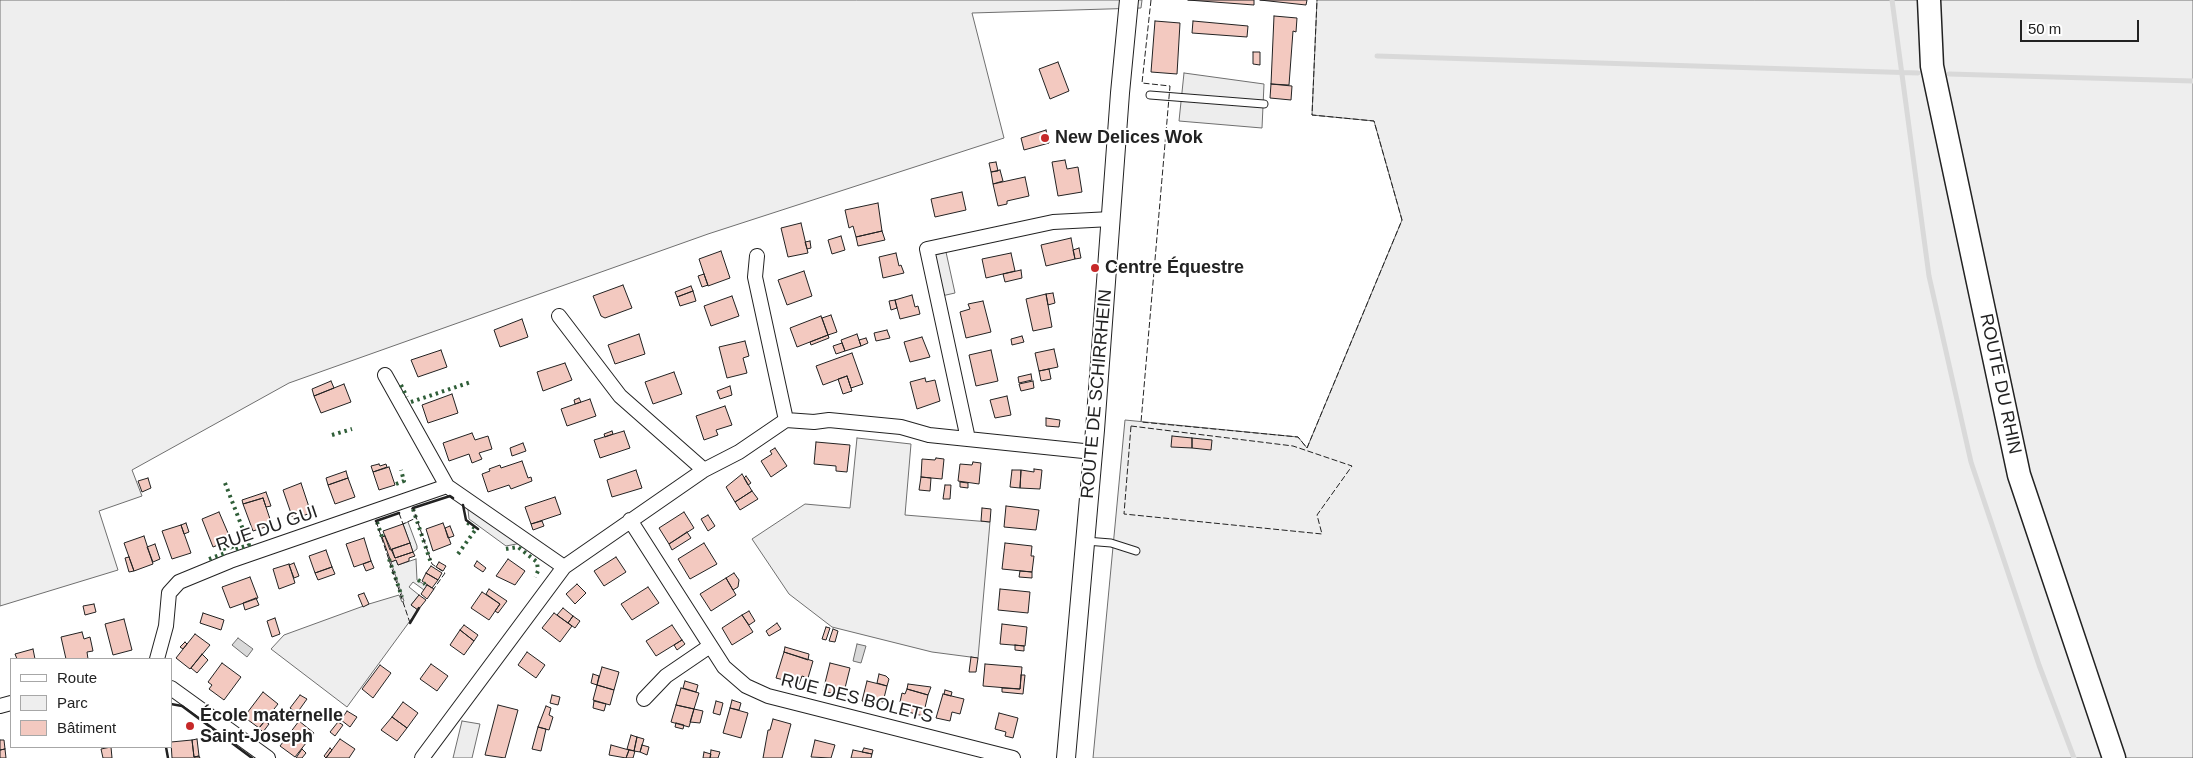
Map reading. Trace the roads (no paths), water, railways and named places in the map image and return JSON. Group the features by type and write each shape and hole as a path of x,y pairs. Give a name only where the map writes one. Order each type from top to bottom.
{"main road":[{"name":"ROUTE DU RHIN","path":"1929,0 1932,66 2019,475 2114,758"}],"street":[{"name":"ROUTE DE SCHIRRHEIN","path":"1066,758 1093,452 1110,219 1129,0"},
{"path":"968,439 927,249 1054,222 1110,219"},
{"path":"757,256 755,277 786,420"},
{"path":"559,316 620,396 704,470"},
{"path":"385,375 447,486 564,567"},
{"path":"422,758 564,567 704,470 739,452 786,420 814,422 829,420 901,427 929,435 1093,452"},
{"name":"RUE DU GUI","path":"157,658 167,617 169,594 179,582 223,564 447,486"},
{"name":"RUE DES BOLETS","path":"630,520 724,667 746,686 768,696 1013,758"},
{"path":"644,699 666,676 710,646"},
{"path":"172,689 268,758"}],"lane":[{"path":"1150,95 1264,104"},
{"path":"1085,542 1111,543 1136,551"}],"waterway":[{"path":"1892,0 1929,276 1971,462 2039,665 2074,758"},
{"path":"1377,56 1918,73"},
{"path":"1949,74 2193,81"}],"place":[{"name":"New Delices Wok","path":"1045,138"},
{"name":"Centre Équestre","path":"1095,268"},
{"name":"École maternelle Saint-Joseph","path":"190,726"}]}
